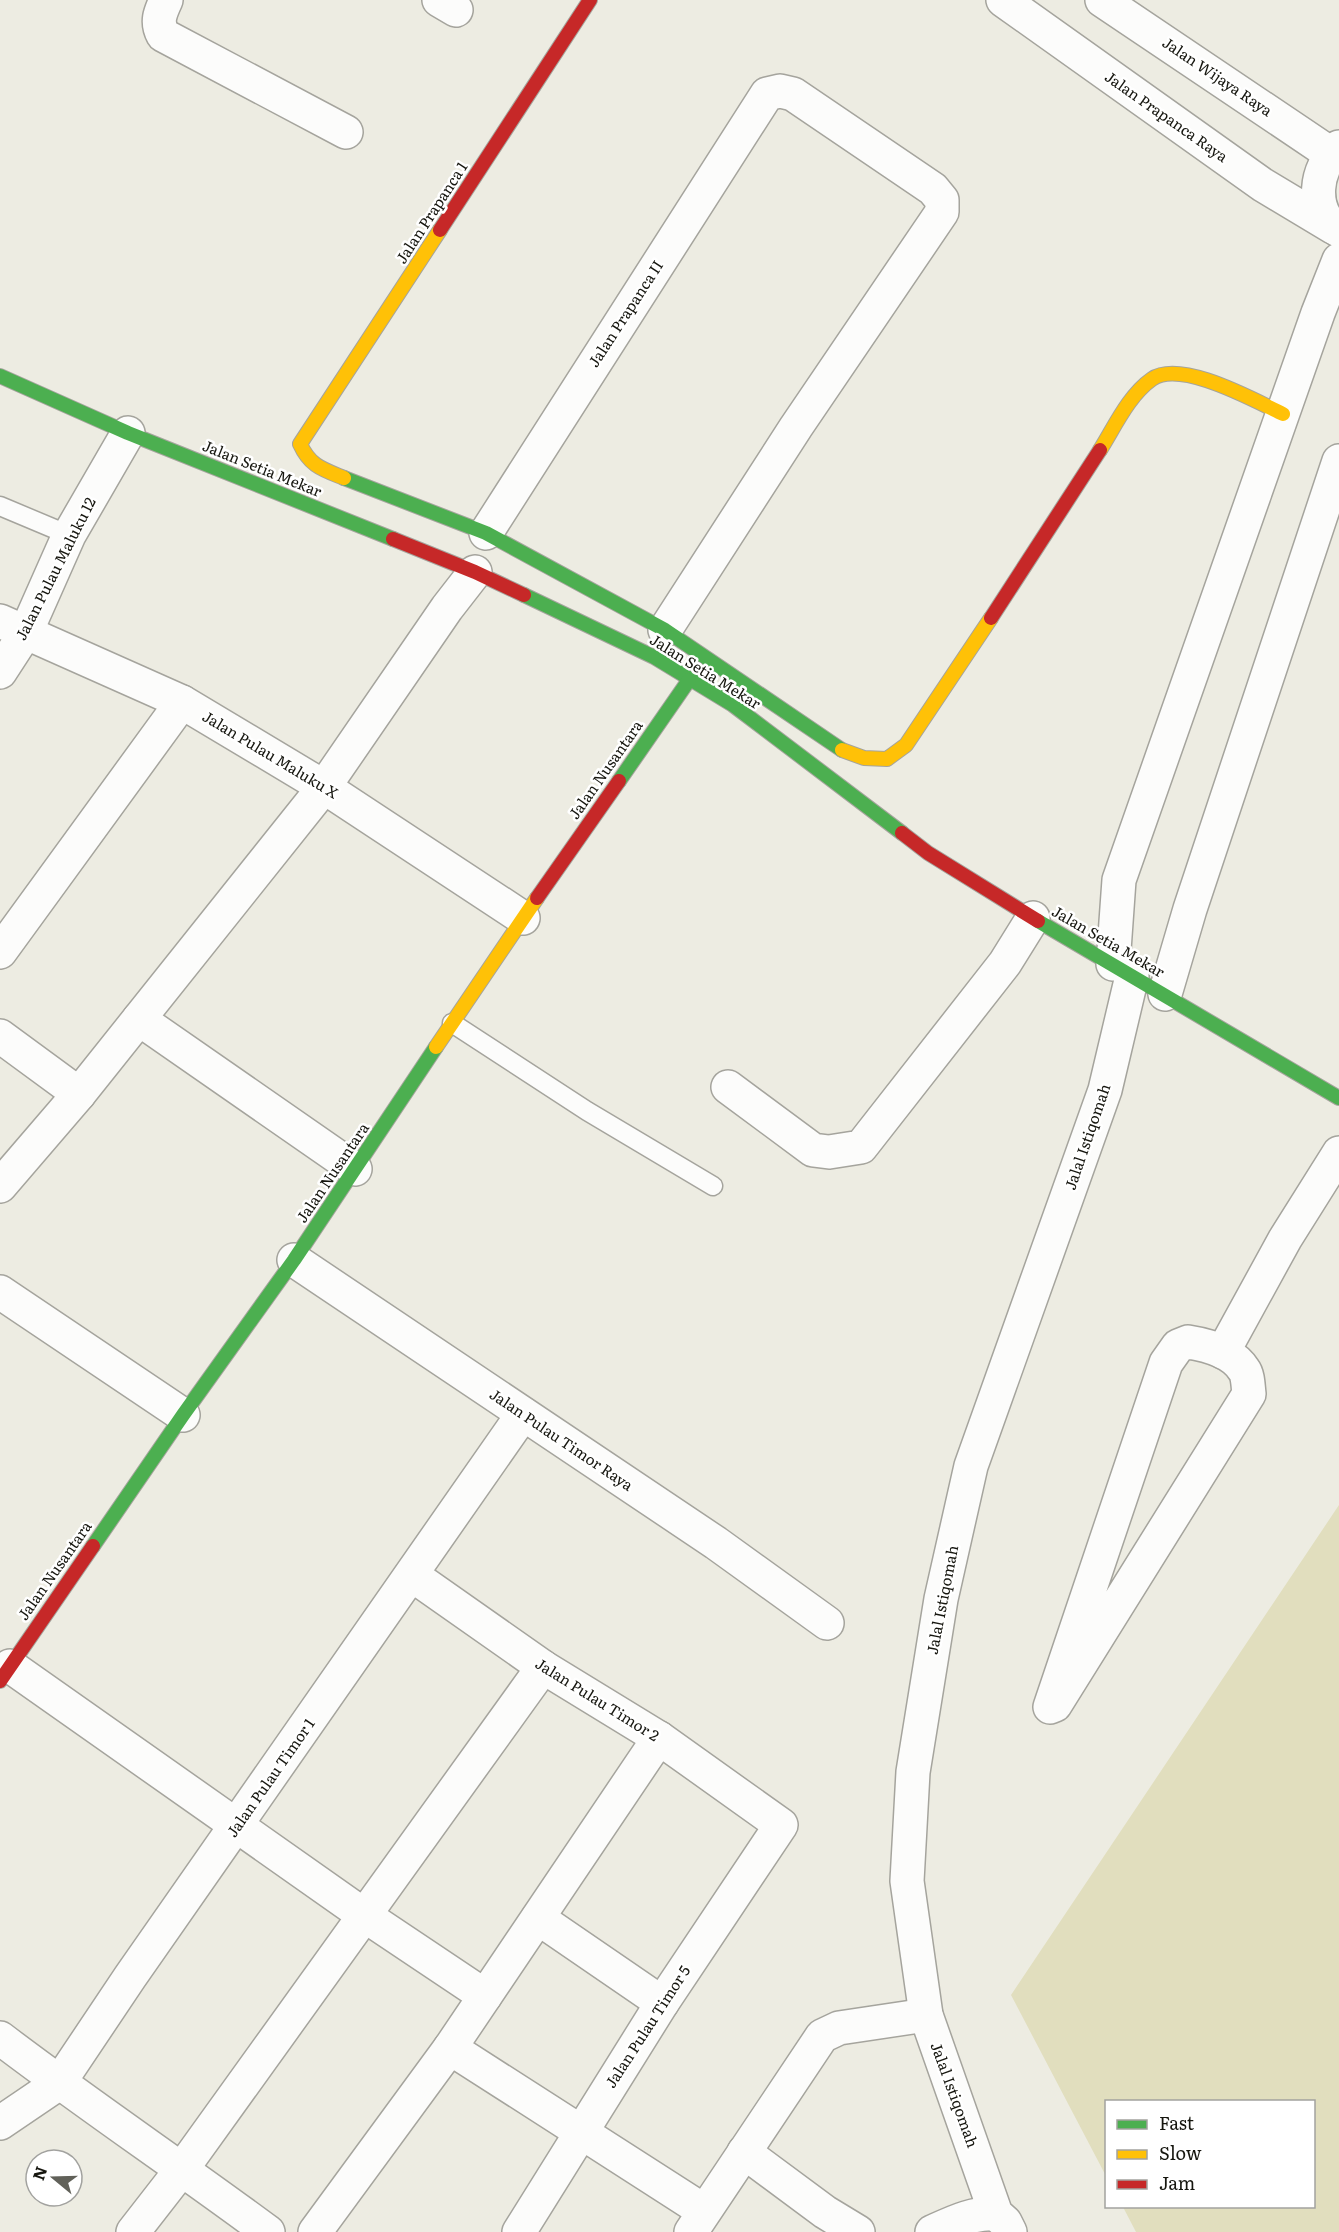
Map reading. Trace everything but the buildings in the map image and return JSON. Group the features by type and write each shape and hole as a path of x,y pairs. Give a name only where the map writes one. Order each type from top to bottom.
{"street":[{"path":"166,0 159,20 159,27 164,35 346,132"},
{"name":"Jalan Prapanca 1","path":"486,533 321,469 307,459 300,444 590,0"},
{"name":"Jalan Prapanca Raya","path":"1004,0 1263,185 1336,229"},
{"name":"Jalan Wijaya Raya","path":"1102,0 1335,151"},
{"name":"Jalan Prapanca II","path":"486,533 766,94 780,91 793,94 933,189 942,200 942,212 795,427 665,630"},
{"path":"1335,151 1321,171 1318,191 1322,210 1336,229"},
{"name":"Jalal Istiqomah","path":"1003,2223 926,2015 907,1881 913,1772 941,1599 971,1466 1105,1090 1122,970 1119,880 1318,313 1339,260"},
{"path":"486,533 665,630 840,749 864,758 887,759 906,745 1136,394 1155,377 1177,373 1201,378 1283,414"},
{"name":"Jalan Setia Mekar","path":"0,376 128,433 475,572 654,657 733,705 928,853 1033,918 1339,1098"},
{"name":"Jalan Pulau Maluku 12","path":"0,672 13,627 128,433"},
{"path":"1165,994 1190,909 1339,461"},
{"path":"0,1186 79,1094 324,786 447,608 475,572"},
{"name":"Jalan Pulau Maluku X","path":"13,627 182,702 324,786 523,918"},
{"name":"Jalan Nusantara","path":"5,1673 183,1415 294,1260 523,918 689,680"},
{"path":"0,952 182,702"},
{"path":"728,1088 813,1150 829,1152 861,1148 1005,963 1033,918"},
{"path":"139,1019 355,1169"},
{"path":"0,1036 79,1094"},
{"path":"1223,1352 1285,1239 1339,1153"},
{"name":"Jalan Pulau Timor Raya","path":"294,1260 716,1543 827,1623"},
{"path":"0,1292 183,1415"},
{"path":"1188,1342 1223,1352 1246,1371 1249,1394 1055,1705 1050,1707 1166,1363 1178,1346 1188,1342"},
{"name":"Jalan Pulau Timor 1","path":"0,2123 59,2083 130,1977 523,1414"},
{"name":"Jalan Pulau Timor 2","path":"412,1575 543,1667 658,1738 781,1825"},
{"path":"133,2232 183,2169 543,1667"},
{"path":"5,1673 237,1826 485,1996"},
{"path":"315,2232 450,2048 658,1738"},
{"name":"Jalan Pulau Timor 5","path":"519,2232 662,2003 781,1825"},
{"path":"538,1918 662,2003"},
{"path":"450,2048 580,2133 697,2222 822,2036 839,2028 926,2015"},
{"path":"0,2038 59,2083 183,2169 268,2232"},
{"path":"744,2152 825,2212 858,2232"},
{"path":"932,2232 965,2218 986,2213 1003,2223"}],"lane":[{"path":"0,506 69,535"},
{"path":"452,1023 587,1111 713,1186"}],"shaded area":[{"path":"1339,1505 1339,2232 1136,2232 1124,2208 1315,2208 1315,2100 1105,2100 1105,2174 1011,1995"}],"traffic: fast":[{"path":"0,376 128,433 393,539"},
{"path":"344,478 486,533 665,630 842,750"},
{"path":"524,595 654,657 733,705 902,833"},
{"path":"619,781 689,680"},
{"path":"1038,921 1339,1098"},
{"path":"93,1546 294,1260 436,1047"}],"traffic: slow":[{"path":"344,478 313,462 300,444 440,230"},
{"path":"1100,450 1136,393 1152,379 1165,374 1181,374 1218,384 1283,414"},
{"path":"842,750 864,758 887,759 906,745 991,618"},
{"path":"436,1047 537,898"}],"traffic: jam":[{"path":"440,230 590,0"},
{"path":"991,618 1100,450"},
{"path":"393,539 475,572 524,595"},
{"path":"537,898 619,781"},
{"path":"902,833 928,853 1038,921"},
{"path":"0,1681 93,1546"}]}
